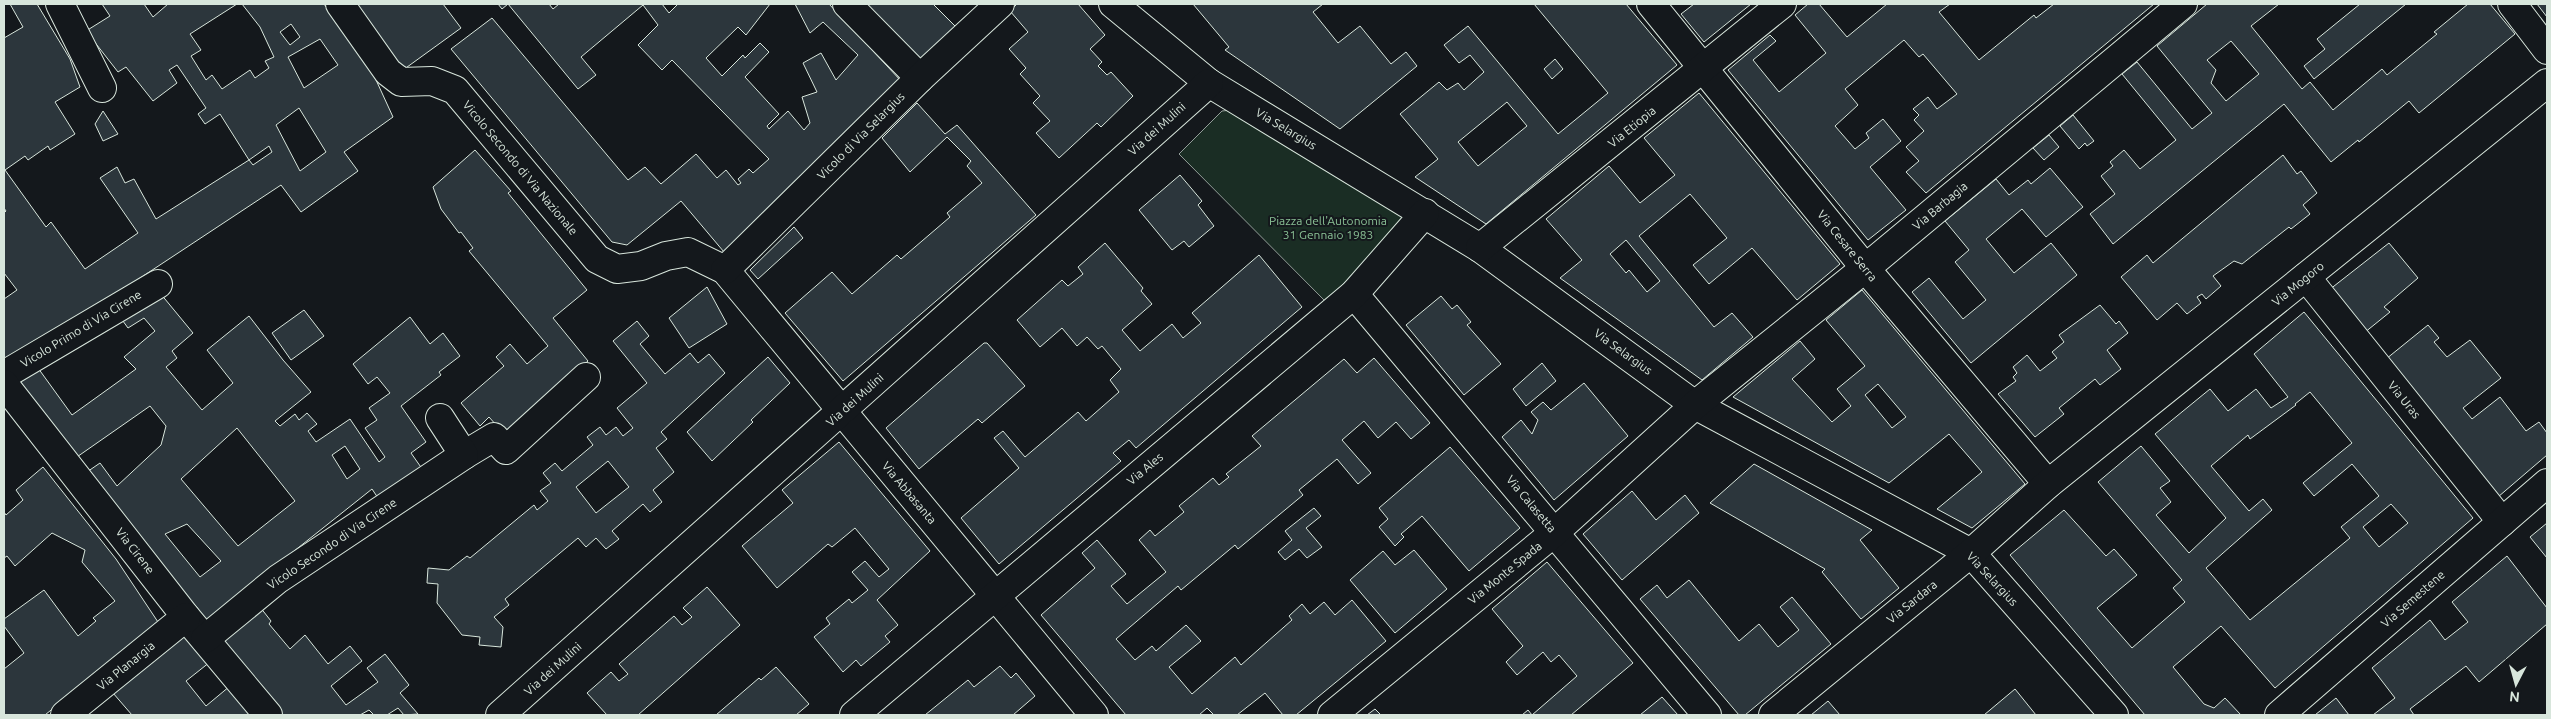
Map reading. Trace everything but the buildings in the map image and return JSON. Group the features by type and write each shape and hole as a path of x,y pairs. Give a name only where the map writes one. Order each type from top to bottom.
{"street":[{"path":"60,4 102,88"},
{"name":"Vicolo Secondo di Via Nazionale","path":"340,4 388,72 401,82 432,81 455,90 597,259 617,269 641,266 666,256 688,252 725,270"},
{"path":"847,4 920,78"},
{"name":"Vicolo di Via Selargius","path":"725,270 920,78 1000,4"},
{"name":"Via Cesare Serra","path":"1651,4 1865,268 2048,484"},
{"name":"Via Etiopia","path":"1480,248 1704,70 1782,4"},
{"name":"Via Barbagia","path":"1695,405 1865,268 2183,4"},
{"path":"2512,4 2547,50"},
{"name":"Via Selargius","path":"1122,6 1209,82 1480,248 1695,405 1971,554 2114,715"},
{"name":"Via dei Mulini","path":"500,715 841,413 1209,82"},
{"name":"Via Mogoro","path":"2048,484 2547,83"},
{"name":"Via Ales","path":"854,715 1354,294 1425,213"},
{"name":"Via Abbasanta","path":"725,270 841,413 1094,715"},
{"name":"Via Uras","path":"2306,277 2502,522"},
{"name":"Vicolo Primo di Via Cirene","path":"4,375 158,284"},
{"name":"Via Calasetta","path":"1354,294 1707,715"},
{"name":"Vicolo Secondo di Via Cirene","path":"205,639 278,579 464,455 494,437 506,450 586,377"},
{"name":"Via Cirene","path":"4,384 186,617 268,715"},
{"name":"Via Monte Spada","path":"1332,715 1554,532 1695,405"},
{"path":"440,418 464,455"},
{"name":"Via Semestene","path":"2279,715 2547,483"},
{"name":"Via Sardara","path":"1773,715 1971,554 2048,484"},
{"name":"Via Planargia","path":"65,715 186,617"}],"green space":[{"name":"Piazza dell'Autonomia 31 Gennaio 1983","path":"1232,110 1406,214 1402,229 1327,303 1179,154 1222,111"}]}
